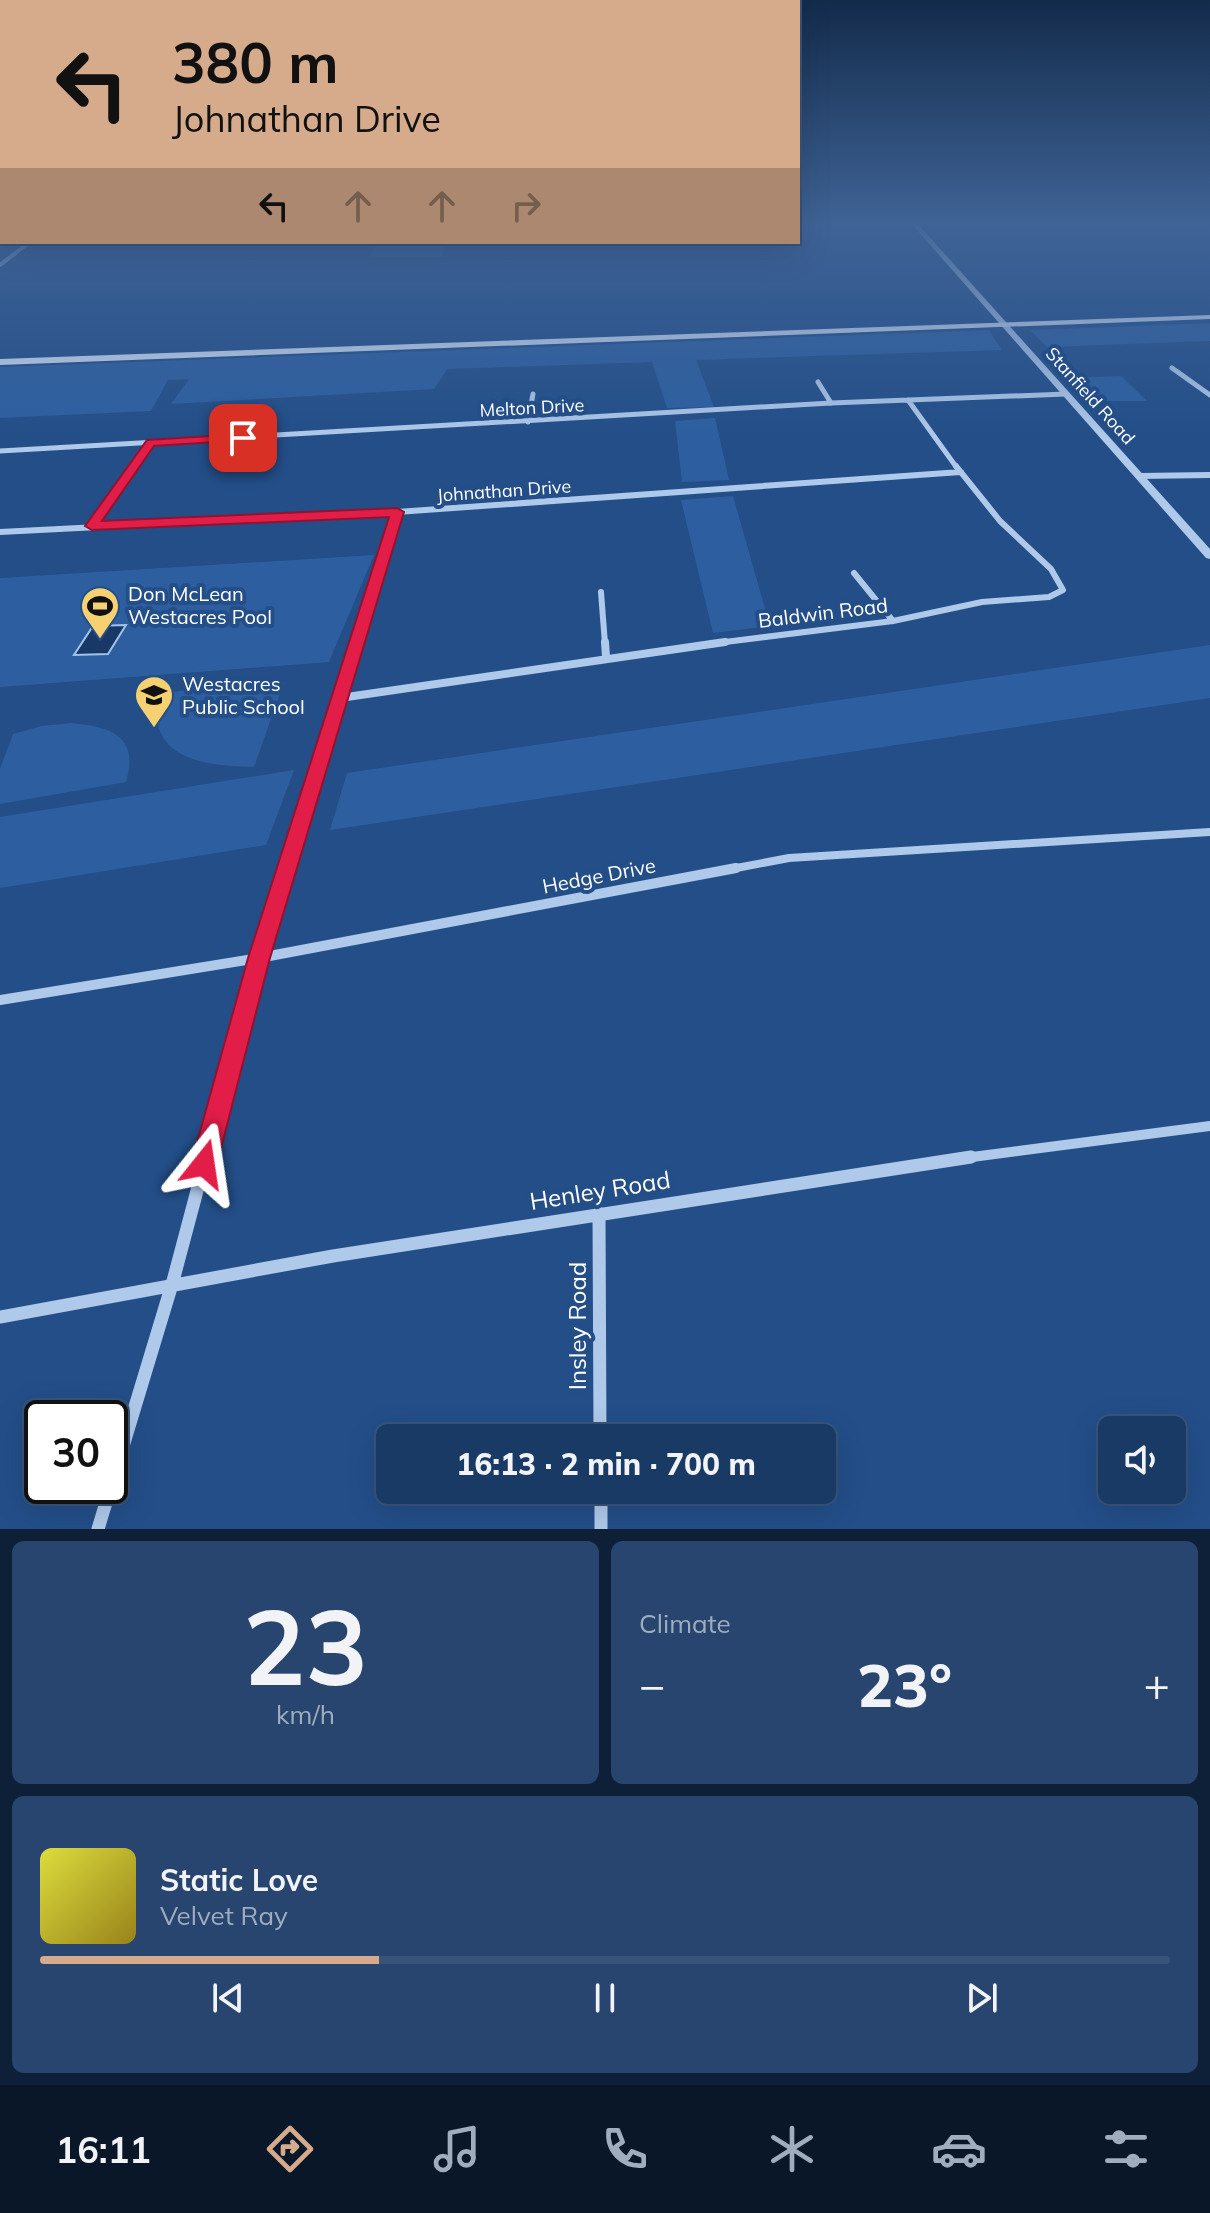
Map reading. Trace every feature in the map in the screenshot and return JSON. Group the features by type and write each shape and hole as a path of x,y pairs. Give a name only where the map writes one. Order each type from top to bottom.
{"main road":[{"path":"0,362 1210,314"},
{"path":"0,355 1002,322"}],"street":[{"name":"Stanfield Road","path":"977,293 1210,556"},
{"path":"1172,368 1210,395"},
{"path":"818,382 831,403"},
{"path":"528,422 533,394"},
{"name":"Melton Drive","path":"0,451 831,403 1066,394"},
{"name":"Baldwin Road","path":"340,698 606,657 893,621 982,602 1049,597 1063,590 1058,577 1002,523 908,400"},
{"path":"92,526 151,443"},
{"name":"Johnathan Drive","path":"0,532 397,512 961,472"},
{"path":"1139,476 1210,475"},
{"path":"98,1529 173,1281 259,958 397,512"},
{"path":"854,573 893,621"},
{"path":"601,592 606,657"},
{"name":"Hedge Drive","path":"0,1000 259,958 789,858 1210,832"},
{"name":"Henley Road","path":"0,1317 173,1281 599,1213 1018,1149 1210,1126"},
{"name":"Insley Road","path":"599,1213 600,1424"},
{"path":"601,1504 601,1529"}],"shaded area":[{"path":"1210,323 1210,341 1047,347 1030,330"},
{"path":"989,330 1002,350 696,360 714,407 667,408 652,362 447,369 434,389 171,404 189,379 168,380 151,411 0,418 0,367"},
{"path":"1121,376 1147,401 1091,401 1066,378"},
{"path":"715,418 729,480 682,482 675,421"},
{"path":"733,496 770,626 713,633 681,500"},
{"path":"374,555 329,662 0,687 0,578"},
{"name":"Don McLean Westacres Pool","path":"126,625 108,654 74,655 93,626"},
{"path":"1210,645 1210,698 330,830 347,773"},
{"path":"284,682 254,767 194,759 180,753 161,733 157,714 163,693"},
{"path":"71,723 98,727 118,736 129,754 126,782 0,804 0,769 13,734 42,726"},
{"path":"294,770 266,845 0,888 0,817"}],"place":[{"name":"Don McLean Westacres Pool","path":"100,640"},
{"name":"Westacres Public School","path":"154,729"}],"route":[{"path":"204,1164 259,958 397,512 92,526 151,443 243,438"}]}
